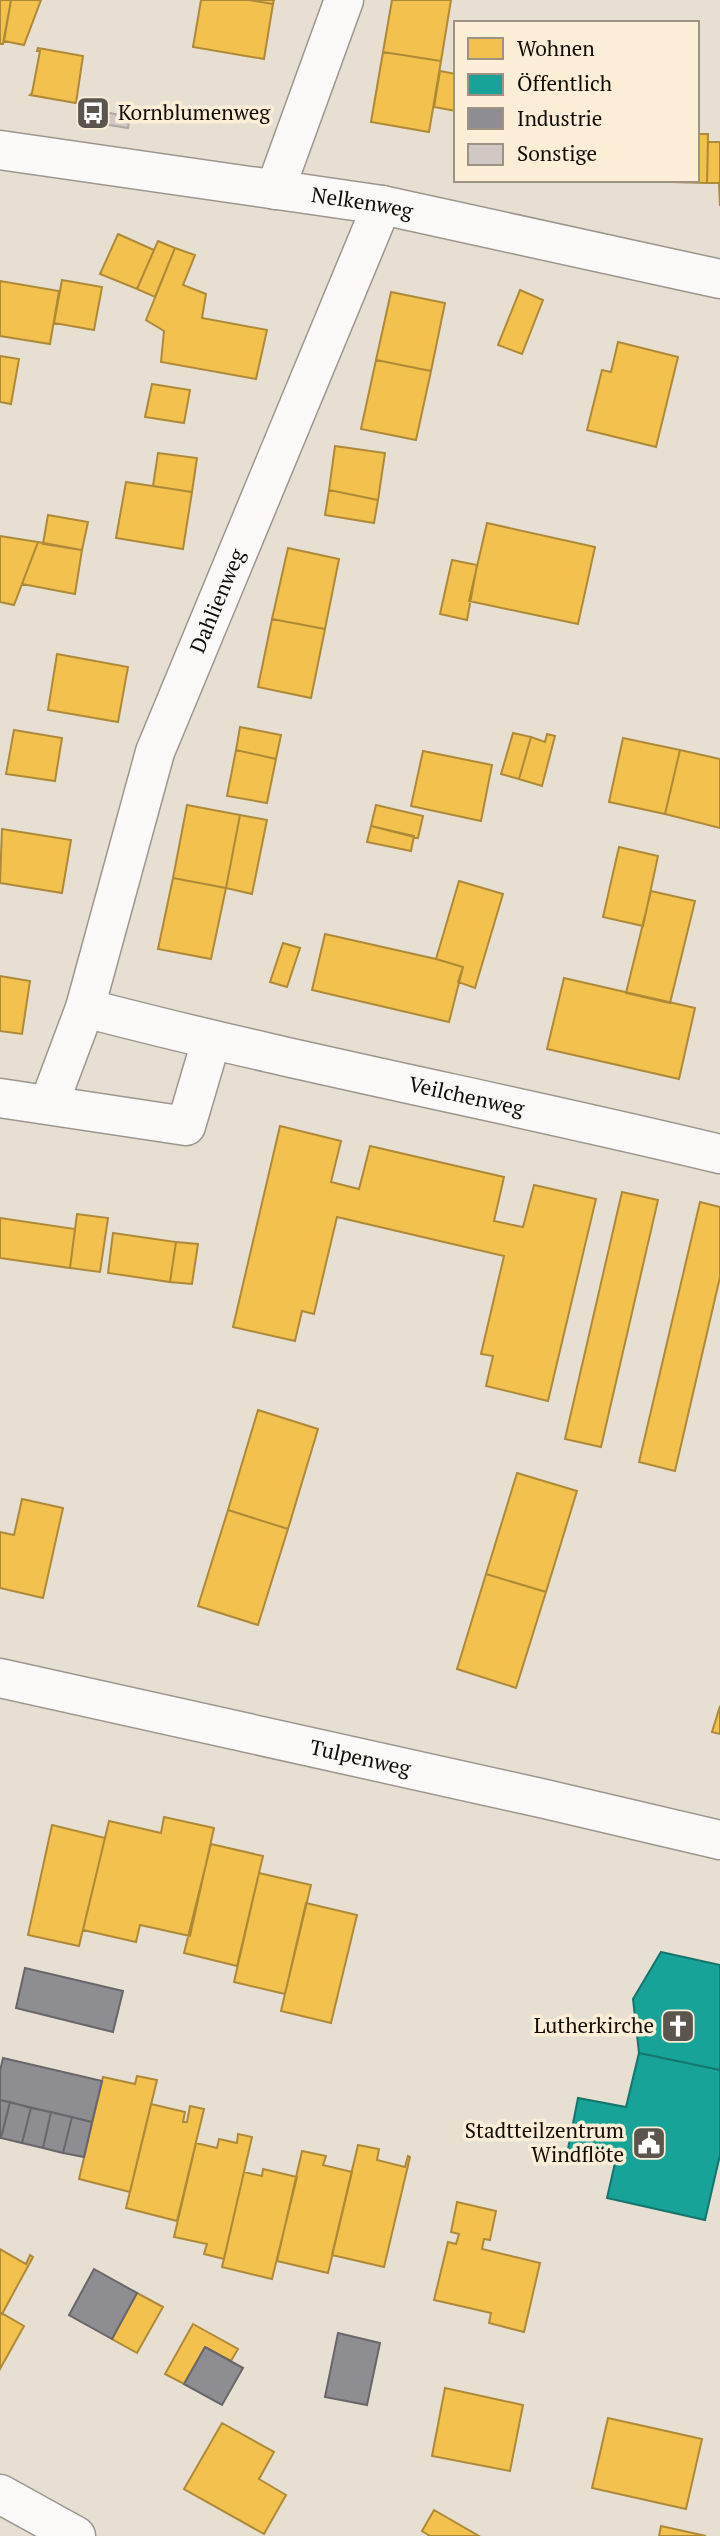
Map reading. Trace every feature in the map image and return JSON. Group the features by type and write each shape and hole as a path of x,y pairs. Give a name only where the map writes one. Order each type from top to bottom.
{"street":[{"path":"275,190 344,0"},
{"name":"Nelkenweg","path":"0,150 382,205 720,279"},
{"name":"Dahlienweg","path":"85,1008 155,752 382,205"},
{"path":"49,1104 85,1008"},
{"name":"Veilchenweg","path":"85,1008 211,1041 618,1129 720,1154"},
{"path":"0,1098 186,1126 211,1041"},
{"name":"Tulpenweg","path":"1,1684 720,1840"},
{"path":"0,2494 76,2536"}],"building: Wohnen":[{"path":"0,0 11,0 3,44 0,44"},
{"path":"11,0 41,0 24,45 4,41"},
{"path":"201,0 249,0 273,4 264,59 193,47"},
{"path":"249,0 274,0 273,4"},
{"path":"392,0 451,0 441,61 383,52"},
{"path":"38,48 83,56 76,103 30,95 40,51 37,51"},
{"path":"383,52 441,61 429,132 371,122"},
{"path":"440,71 454,74 454,111 434,107"},
{"path":"699,134 708,134 707,183 673,182 699,182"},
{"path":"708,142 720,142 720,206 719,183 707,183"},
{"path":"118,234 154,250 137,289 100,274"},
{"path":"158,241 175,248 155,297 137,289"},
{"path":"175,248 195,255 183,285 206,294 202,318 267,330 256,379 161,362 164,331 146,320"},
{"path":"62,280 102,287 94,330 54,323"},
{"path":"0,281 59,291 50,344 0,336"},
{"path":"520,290 543,300 522,354 498,345"},
{"path":"391,292 445,303 431,371 376,360"},
{"path":"618,342 678,357 656,447 587,430 602,370 611,372"},
{"path":"0,356 19,359 11,404 0,402"},
{"path":"376,360 431,371 416,440 361,429"},
{"path":"152,384 190,390 184,423 145,417"},
{"path":"335,446 385,453 378,500 329,490"},
{"path":"158,453 197,458 192,492 153,486"},
{"path":"126,482 192,492 183,549 116,538"},
{"path":"329,490 378,500 374,523 325,515"},
{"path":"48,515 88,522 82,550 43,544"},
{"path":"487,523 595,547 578,624 469,601"},
{"path":"0,536 38,542 14,605 0,602"},
{"path":"38,542 82,550 75,594 22,584"},
{"path":"288,548 339,559 325,629 272,619"},
{"path":"452,560 477,565 467,620 440,614"},
{"path":"272,619 325,629 311,698 258,687"},
{"path":"57,654 128,667 118,722 48,710"},
{"path":"240,727 281,735 276,759 236,750"},
{"path":"14,730 62,738 55,781 6,774"},
{"path":"513,733 531,737 519,779 501,774"},
{"path":"547,734 555,736 542,786 519,779 531,737 545,742"},
{"path":"623,738 680,750 665,814 609,802"},
{"path":"236,750 276,759 267,803 227,796"},
{"path":"680,750 720,759 720,828 665,814"},
{"path":"423,751 492,765 481,821 411,806"},
{"path":"187,805 240,815 226,888 173,878"},
{"path":"376,805 423,816 418,838 371,826"},
{"path":"240,815 267,820 252,894 226,888"},
{"path":"371,826 414,836 411,851 367,842"},
{"path":"2,829 71,840 62,893 0,883"},
{"path":"619,847 658,856 643,926 603,917"},
{"path":"173,878 226,888 211,959 158,949"},
{"path":"459,881 503,894 475,988 458,982 463,967 436,959"},
{"path":"651,891 695,901 670,1003 626,993"},
{"path":"325,934 463,967 449,1022 312,990"},
{"path":"283,943 300,948 287,987 270,982"},
{"path":"0,976 30,981 22,1034 0,1031"},
{"path":"564,978 695,1008 679,1079 547,1049"},
{"path":"280,1126 341,1141 331,1182 359,1189 370,1146 504,1177 494,1221 523,1227 534,1185 596,1199 548,1401 486,1386 493,1356 481,1354 504,1256 337,1217 314,1314 302,1311 295,1341 233,1327"},
{"path":"622,1192 658,1200 601,1447 565,1439"},
{"path":"700,1202 720,1207 720,1277 675,1471 639,1462"},
{"path":"77,1214 108,1218 100,1272 70,1268"},
{"path":"0,1218 75,1229 70,1268 0,1258"},
{"path":"113,1233 176,1242 170,1282 108,1273"},
{"path":"176,1242 198,1244 192,1284 170,1282"},
{"path":"258,1410 318,1429 288,1529 228,1510"},
{"path":"517,1473 577,1491 546,1592 486,1574"},
{"path":"22,1499 63,1508 43,1598 0,1588 0,1532 14,1535"},
{"path":"228,1510 288,1529 258,1625 198,1606"},
{"path":"486,1574 546,1592 516,1688 457,1669"},
{"path":"720,1706 720,1734 712,1732"},
{"path":"164,1817 214,1828 190,1936 140,1925 136,1942 83,1930 109,1821 161,1833"},
{"path":"52,1825 105,1838 79,1946 28,1935"},
{"path":"211,1844 263,1856 237,1966 184,1953"},
{"path":"259,1873 311,1885 285,1994 234,1982"},
{"path":"306,1903 357,1915 331,2023 281,2011"},
{"path":"137,2076 157,2080 130,2192 79,2179 103,2077 135,2084"},
{"path":"151,2104 185,2112 183,2122 187,2122 190,2106 204,2109 177,2221 126,2208"},
{"path":"238,2134 252,2137 224,2259 204,2254 207,2244 174,2237 196,2143 217,2148 219,2139 237,2143"},
{"path":"358,2145 379,2149 377,2160 405,2167 408,2156 410,2157 384,2267 332,2255"},
{"path":"302,2151 326,2156 323,2165 352,2172 328,2273 277,2261"},
{"path":"263,2169 297,2177 272,2279 222,2267 244,2172 262,2176"},
{"path":"457,2202 496,2211 490,2240 484,2239 482,2249 540,2263 524,2332 489,2323 491,2313 434,2300 448,2242 456,2244 459,2234 451,2232"},
{"path":"0,2249 26,2264 30,2255 33,2257 2,2314 0,2312"},
{"path":"137,2293 163,2307 137,2353 112,2339"},
{"path":"0,2312 24,2326 0,2369"},
{"path":"193,2324 238,2349 231,2361 205,2347 184,2384 165,2374"},
{"path":"445,2388 523,2405 510,2471 432,2456"},
{"path":"608,2418 702,2439 686,2509 592,2488"},
{"path":"222,2423 274,2452 259,2479 286,2495 264,2534 184,2489"},
{"path":"434,2510 479,2536 430,2536 422,2531"},
{"path":"661,2526 706,2536 659,2536"}],"building: Öffentlich":[{"name":"Lutherkirche","path":"661,1952 720,1965 720,2070 639,2053 633,1999"},
{"path":"639,2053 720,2070 720,2155 705,2220 607,2198 615,2163 567,2154 578,2098 626,2107"}],"building: Industrie":[{"path":"25,1968 123,1991 113,2032 16,2008"},
{"path":"3,2058 102,2081 92,2122 0,2100"},
{"path":"0,2100 10,2102 1,2138 0,2138"},
{"path":"10,2102 31,2108 22,2143 1,2138"},
{"path":"31,2108 51,2112 43,2148 22,2143"},
{"path":"51,2112 72,2117 63,2153 43,2148"},
{"path":"72,2117 92,2122 84,2157 63,2153"},
{"path":"94,2269 137,2293 112,2339 69,2315"},
{"path":"338,2333 380,2343 367,2405 325,2397"},
{"path":"205,2347 243,2368 222,2405 184,2384"}],"building: Sonstige":[{"path":"105,112 130,117 128,128 102,124"}],"place":[{"name":"Kornblumenweg","path":"93,113"},
{"name":"Lutherkirche","path":"678,2026"},
{"name":"Stadtteilzentrum Windflöte","path":"649,2143"}]}
